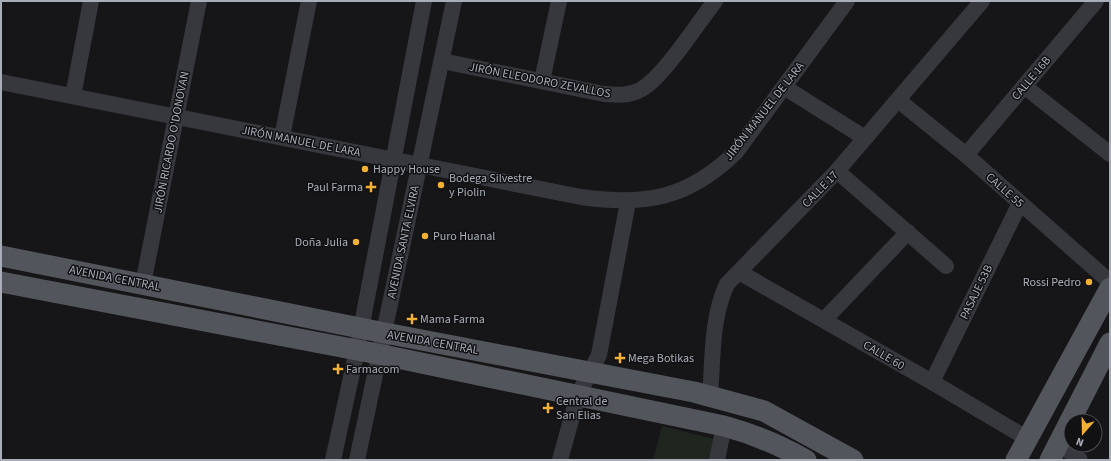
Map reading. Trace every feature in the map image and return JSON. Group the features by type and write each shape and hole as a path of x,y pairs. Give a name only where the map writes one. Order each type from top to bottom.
{"main road":[{"name":"AVENIDA CENTRAL","path":"1,256 710,397 764,412 853,460"},
{"name":"AVENIDA CENTRAL","path":"1,282 378,354 724,426 746,432 784,448 806,460"},
{"path":"1016,460 1110,288"},
{"path":"1054,452 1110,343"}],"street":[{"path":"73,96 92,1"},
{"name":"JIRÓN RICARDO O'DONOVAN","path":"143,284 199,1"},
{"path":"282,137 309,1"},
{"name":"AVENIDA SANTA ELVIRA","path":"334,460 362,328 424,1"},
{"name":"AVENIDA SANTA ELVIRA","path":"357,460 378,354 385,333 454,1"},
{"path":"542,81 559,1"},
{"name":"JIRÓN ELEODORO ZEVALLOS","path":"442,61 610,94 627,94 639,91 647,86 661,72 715,1"},
{"name":"JIRÓN MANUEL DE LARA","path":"1,82 581,197 628,202 649,200 699,181 736,152 847,1"},
{"name":"CALLE 17","path":"710,397 716,316 721,297 727,284 837,171 982,1"},
{"name":"CALLE 16B","path":"966,155 1096,1"},
{"path":"784,86 865,138"},
{"path":"1024,86 1110,154"},
{"name":"CALLE 55","path":"898,100 966,155 1110,282"},
{"path":"837,171 946,266"},
{"path":"560,460 578,396 599,354 628,202"},
{"name":"PASAJE 53B","path":"932,382 1020,203"},
{"path":"824,320 908,232"},
{"name":"CALLE 60","path":"739,272 932,382 1028,439"},
{"path":"717,460 724,426"},
{"path":"1054,452 1080,460"}],"shaded area":[{"path":"662,426 718,440 713,460 653,460"}],"place":[{"name":"Happy House","path":"365,169"},
{"name":"Bodega Silvestre y Piolin","path":"441,185"},
{"name":"Paul Farma","path":"371,187"},
{"name":"Puro Huanal","path":"425,236"},
{"name":"Doña Julia","path":"356,242"},
{"name":"Rossi Pedro","path":"1089,282"},
{"name":"Mama Farma","path":"412,319"},
{"name":"Mega Botikas","path":"620,358"},
{"name":"Farmacom","path":"338,369"},
{"name":"Central de San Elias","path":"548,408"}]}
